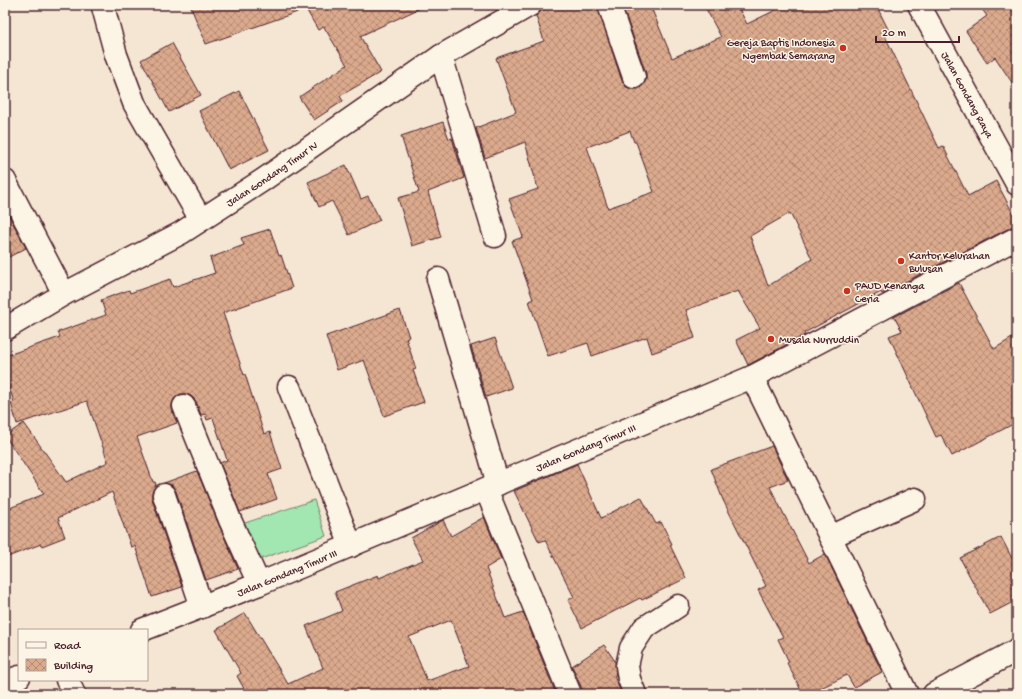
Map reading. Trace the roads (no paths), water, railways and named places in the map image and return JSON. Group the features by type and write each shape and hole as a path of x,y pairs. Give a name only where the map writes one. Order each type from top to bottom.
{"street":[{"name":"Jalan Gondang Timur IV","path":"5,329 64,294 181,233 263,180 504,12 530,5"},
{"path":"609,5 634,77"},
{"name":"Jalan Gondang Raya","path":"919,5 1016,180"},
{"path":"103,7 116,55 134,103 201,220"},
{"path":"442,56 495,236"},
{"path":"5,181 64,294"},
{"name":"Jalan Gondang Timur III","path":"145,629 351,546 752,377 1017,238"},
{"path":"438,279 492,486 570,694"},
{"path":"752,377 907,694"},
{"path":"289,387 351,546"},
{"path":"184,406 230,520 259,584"},
{"path":"164,495 202,607"},
{"path":"830,537 915,499"},
{"path":"635,694 629,679 627,666 631,648 644,628 678,606"},
{"path":"935,694 1017,650"},
{"path":"5,682 18,677"},
{"path":"68,681 74,694"}],"place":[{"name":"Gereja Baptis Indonesia Ngembak Semarang","path":"843,48"},
{"name":"Kantor Kelurahan Bulusan","path":"901,261"},
{"name":"PAUD Kenanga Ceria","path":"847,291"},
{"name":"Musala Nurruddin","path":"771,339"}]}
